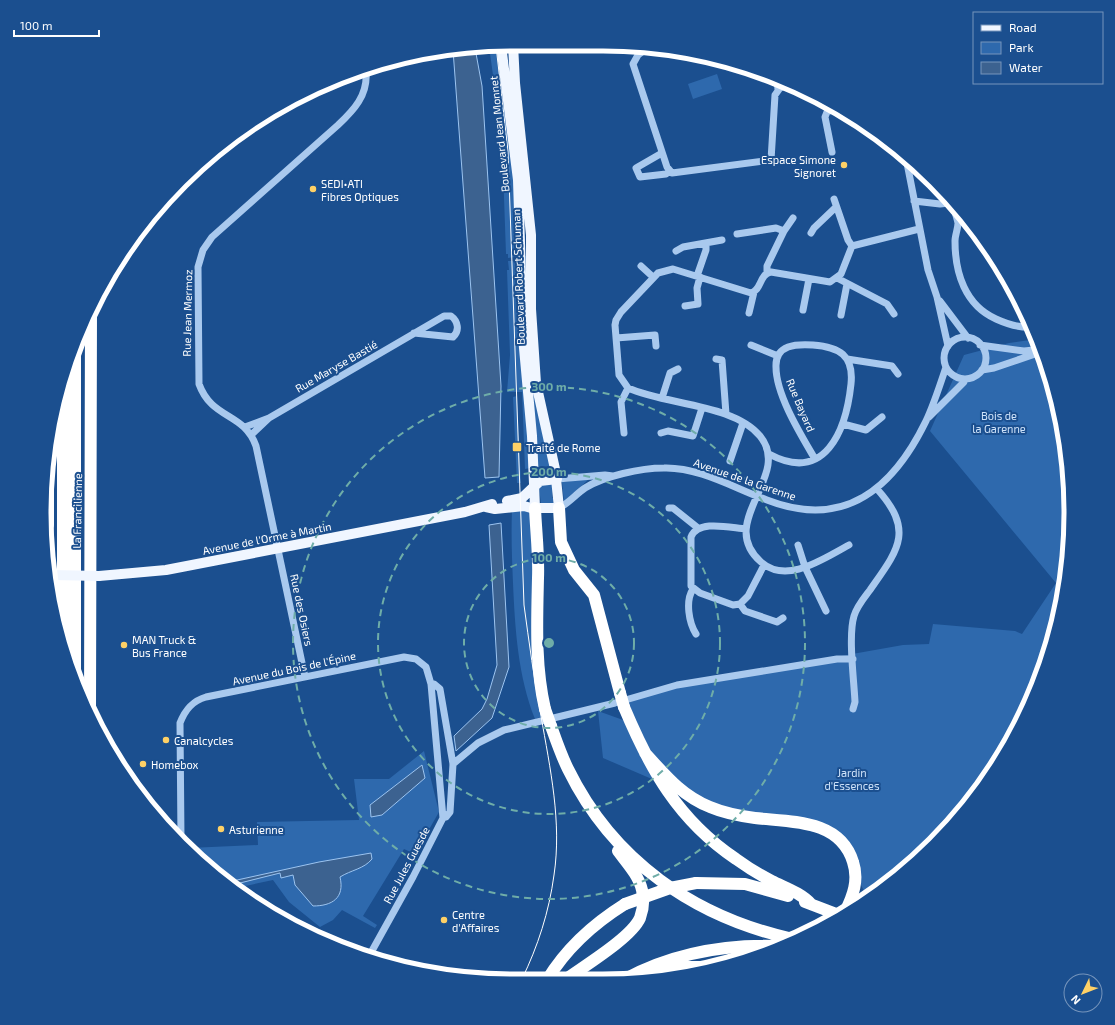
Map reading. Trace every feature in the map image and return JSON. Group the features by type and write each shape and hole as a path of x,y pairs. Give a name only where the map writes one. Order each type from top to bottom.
{"highway":[{"name":"La Francilienne","path":"90,698 91,325"},
{"path":"75,364 75,661"},
{"path":"63,410 63,615"},
{"path":"536,508 538,643 541,691 545,709 567,768 580,792 606,828 639,864 658,880 686,899 708,911 743,925 784,937"},
{"path":"558,508 561,542 574,570 594,595 624,707 660,782 686,815 710,839 736,859 762,876 806,898 811,904"},
{"path":"645,753 672,784 709,807 748,817 810,824 828,830 836,836 848,850 856,873 854,893 847,903"},
{"path":"573,974 631,930 640,918 643,907 642,891 638,879 608,838 606,828"},
{"path":"551,974 565,955 586,932 625,904 670,888 696,884 730,883 758,887 833,912"},
{"path":"636,973 643,969 694,953 730,947 760,946"}],"main road":[{"name":"Boulevard Jean Monnet","path":"502,51 518,180 523,337 536,508"},
{"name":"Boulevard Robert Schuman","path":"513,51 515,83 531,235 531,309 536,383 557,480 558,508"},
{"path":"535,485 540,480 557,480"},
{"name":"Avenue de l'Orme à Martin","path":"55,575 99,576 166,570 486,508 494,504 522,498 535,485"},
{"name":"Avenue de l'Orme à Martin","path":"486,508 495,509 524,506 536,508 558,508"}],"street":[{"path":"641,53 638,55 634,64 667,167 670,171 675,173 771,160 775,95 778,90 783,88"},
{"name":"Rue Jean Mermoz","path":"278,548 259,456 251,435 245,427 211,405 206,399 199,384 197,283 200,257 207,243 217,232 350,114 362,97 366,87 366,74"},
{"path":"778,85 778,90"},
{"path":"830,111 825,117 832,152"},
{"path":"662,153 636,168 640,177 666,174 670,171"},
{"path":"908,167 928,270 937,297 948,346"},
{"path":"834,199 848,240 852,246"},
{"path":"914,201 946,204"},
{"path":"811,233 836,207"},
{"path":"955,216 958,224 955,241 958,266 966,293 975,304 994,318 1025,327"},
{"path":"749,313 754,292 767,273 767,266 784,232 793,218"},
{"path":"737,234 776,228 784,232"},
{"path":"852,246 919,229"},
{"path":"676,251 706,242 722,240"},
{"path":"685,306 698,304 698,277 706,250 706,242"},
{"path":"767,273 775,272 830,282 838,278 845,266 852,246"},
{"path":"641,266 653,277"},
{"path":"754,292 746,292 679,270 668,269 658,273 618,316 615,326 619,375 628,388 726,414 761,436 769,454 769,466 749,514 746,529 751,549 764,565 786,572 805,567 849,545"},
{"path":"838,278 887,304 894,314"},
{"path":"803,310 809,279"},
{"path":"842,315 847,284"},
{"path":"937,297 968,338 980,345 1024,351 1035,350"},
{"name":"Rue Maryse Bastié","path":"245,427 269,418 414,333 444,316 451,316 457,322 457,333 453,337 414,333"},
{"path":"616,338 655,335 656,346"},
{"path":"968,338 956,339 948,346 944,356 946,367 953,376 964,379 974,376 982,370 994,368 1035,352"},
{"path":"751,345 778,356 787,346 798,344 830,347 841,353 847,359 852,372 850,393 843,424 830,449 815,459 799,464 782,461 769,454"},
{"path":"980,345 985,357 982,370"},
{"name":"Rue Bayard","path":"778,356 776,367 783,394 799,432 815,459"},
{"path":"716,358 722,360 726,414"},
{"path":"847,359 892,366 898,374"},
{"path":"852,372 864,362"},
{"path":"926,420 946,367"},
{"path":"662,398 670,372 678,369"},
{"path":"926,420 959,387 964,379"},
{"path":"624,434 621,402 628,388"},
{"path":"661,432 668,431 690,437 693,436 702,408"},
{"path":"843,424 866,430 882,417"},
{"name":"Rue Maryse Bastié","path":"251,435 269,418"},
{"name":"Avenue de la Garenne","path":"613,476 650,469 680,469 705,476 793,508 818,511 850,503 877,489 898,466 926,420"},
{"path":"730,461 744,424"},
{"path":"769,466 782,461"},
{"path":"557,480 604,475 613,476"},
{"path":"558,508 565,505 584,488 613,476"},
{"path":"853,709 855,702 852,632 853,621 857,608 889,563 898,544 899,525 896,515 891,505 877,489"},
{"path":"669,508 673,508 698,528"},
{"path":"746,529 698,528 691,537 690,582 693,589 733,605 740,604 748,596 764,565"},
{"path":"798,545 805,567 826,611"},
{"name":"Rue des Osiers","path":"278,548 305,677"},
{"path":"693,589 689,596 690,624 696,634"},
{"path":"740,604 745,610 777,622 783,618"},
{"path":"453,764 478,743 504,730 615,704 677,685 853,656"},
{"name":"Avenue du Bois de l'Épine","path":"181,833 180,723 186,710 198,700 206,697 410,657 416,659 426,667 431,684 443,818"},
{"name":"Rue Jules Guesde","path":"371,952 413,877 443,818 450,812 453,764 440,688 434,684 431,684"}],"green space":[{"path":"500,51 512,154 518,253 515,253 515,257 508,258 508,254 506,254 502,141 490,52"},
{"path":"717,74 722,89 693,99 688,84"},
{"path":"523,256 529,256 528,310 552,466 538,467"},
{"path":"508,261 516,261 530,468 525,469 522,392 507,392 510,355"},
{"name":"Bois de la Garenne","path":"1031,340 1040,364 1055,422 1063,482 1064,512 1060,573 1055,603 1040,661 1016,717 986,769 969,793 929,839 883,879 865,892 861,885 860,866 846,840 708,805 696,798 603,758 598,711 637,725 628,700 677,685 903,645 929,644 933,624 1015,631 1022,634 1056,583 930,431 964,355 1009,343"},
{"path":"517,396 521,483 517,483 513,397"},
{"path":"589,479 564,502 562,482"},
{"path":"551,484 553,486 553,503 541,503 539,488 541,485"},
{"path":"512,510 530,511 544,716 535,719 529,703 521,669 516,635 512,565"},
{"path":"424,751 439,812 415,854 404,849 363,916 377,925 375,928 342,910 333,920 320,927 289,902 273,880 243,887 196,848 258,845 257,822 359,820 354,779 389,779"}],"water":[{"path":"476,53 482,86 501,386 499,477 485,478 453,55"},
{"path":"501,523 509,667 492,718 456,751 454,736 482,709 487,699 497,665 489,525"},
{"path":"422,765 425,778 382,815 371,817 370,805"},
{"path":"371,853 372,859 361,867 340,877 341,890 339,895 331,902 320,906 313,906 295,885 293,875 281,878 280,873 238,883 234,881 319,862"}],"tram line":[{"path":"497,52 508,151 524,605 554,795 557,835 554,875 546,915 538,941 524,974"}],"place":[{"name":"Espace Simone Signoret","path":"844,165"},
{"name":"SEDI•ATI Fibres Optiques","path":"313,189"},
{"name":"Traité de Rome","path":"517,447"},
{"name":"MAN Truck & Bus France","path":"124,645"},
{"name":"Canalcycles","path":"166,740"},
{"name":"Homebox","path":"143,764"},
{"name":"Asturienne","path":"221,829"},
{"name":"Centre d'Affaires","path":"444,920"}],"park label":[{"name":"Jardin d'Essences","path":"852,778"}]}
